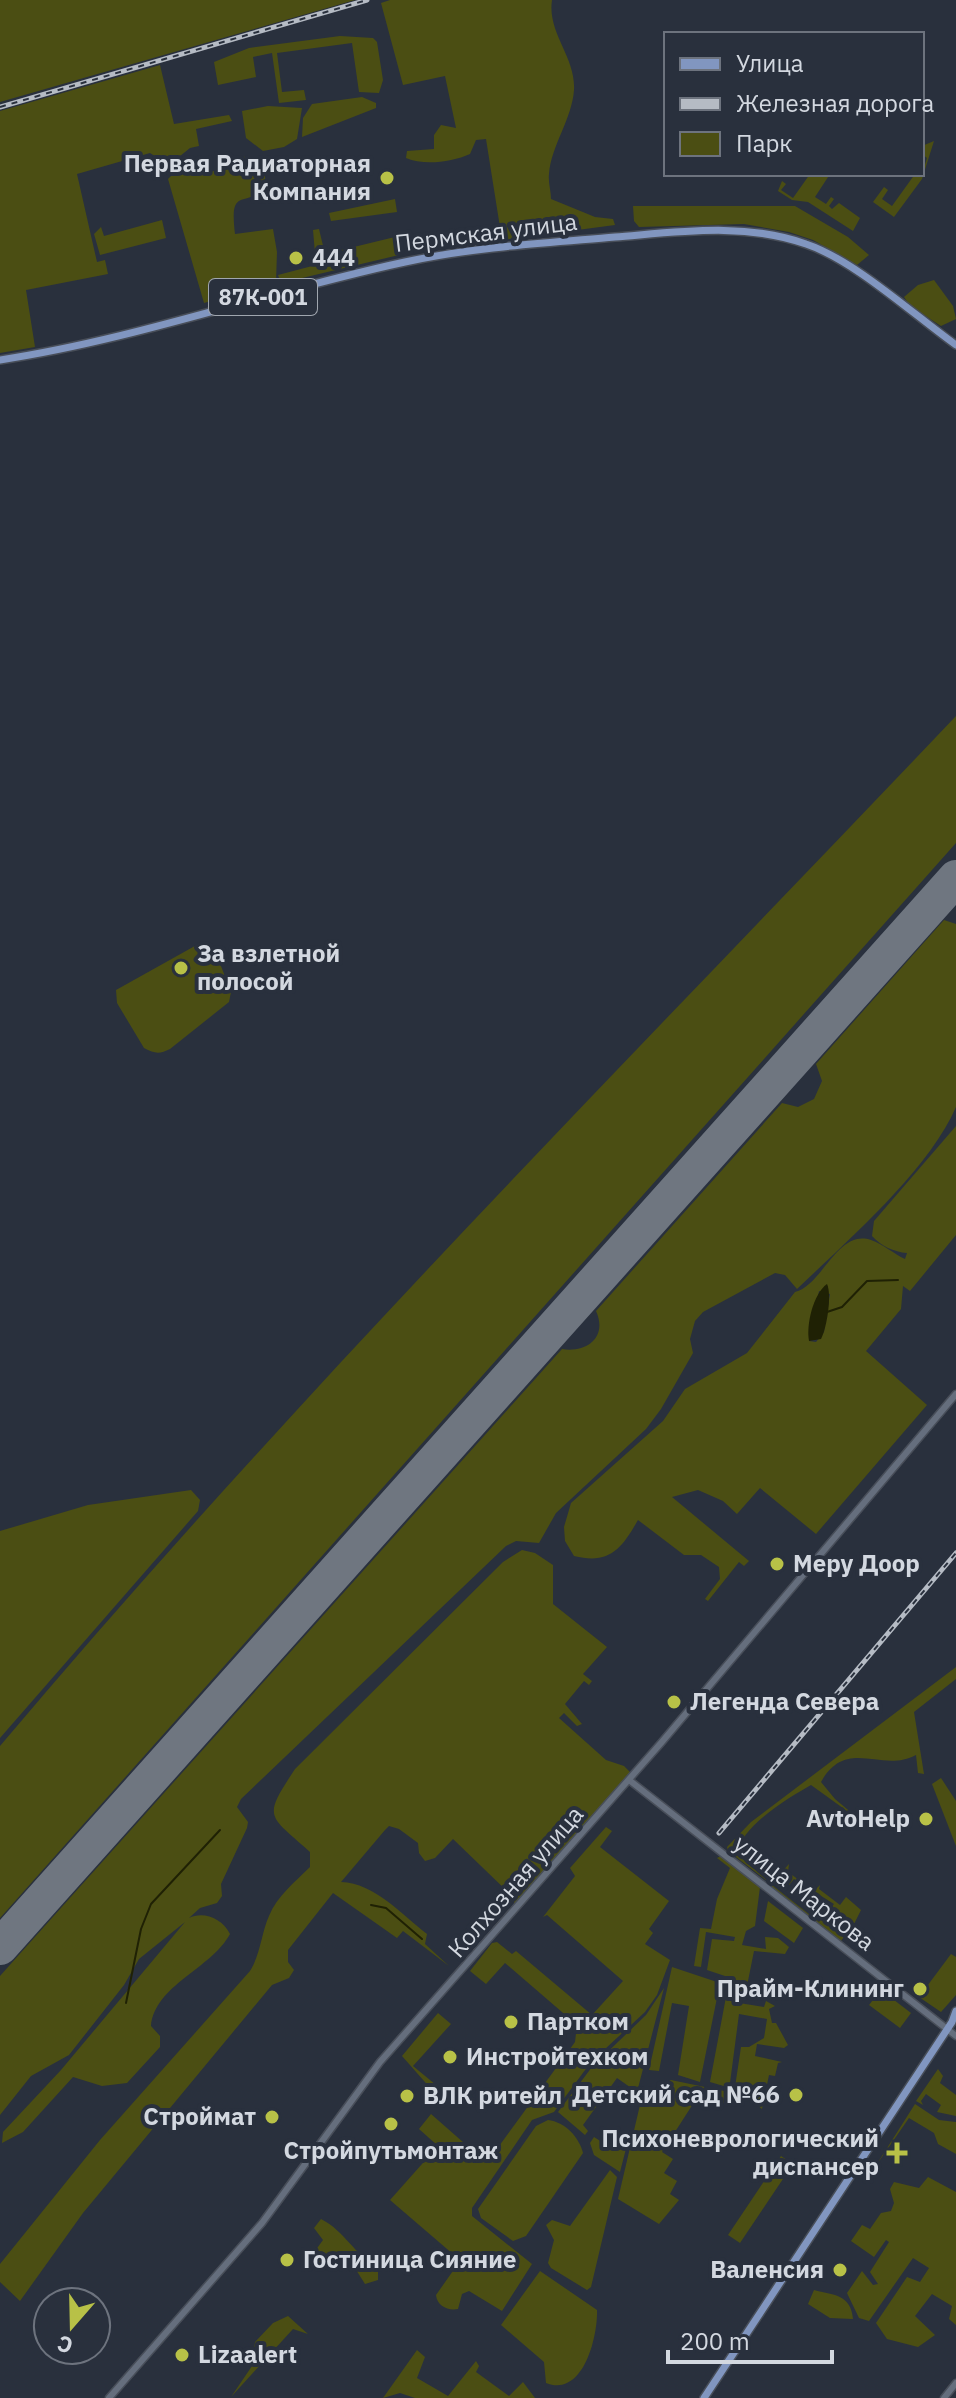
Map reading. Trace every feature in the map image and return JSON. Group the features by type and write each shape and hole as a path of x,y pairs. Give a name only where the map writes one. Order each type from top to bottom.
{"main road":[{"name":"Пермская улица","path":"0,360 115,339 293,289 425,257 692,231 760,233 810,245 860,275 956,345"},
{"path":"704,2398 952,2024 956,2011"}],"street":[{"name":"Колхозная улица","path":"109,2398 262,2223 386,2055 629,1780 956,1394"},
{"name":"улица Маркова","path":"629,1780 952,2024 956,2036"},
{"path":"944,2398 956,2383"}],"green space":[{"path":"0,0 355,0 0,102"},
{"path":"390,0 552,0 554,23 571,67 574,90 570,111 553,153 549,177 551,199 595,217 613,219 615,225 502,240 486,139 476,140 470,154 455,159 429,162 406,158 407,151 434,149 434,135 441,125 456,128 445,76 403,85 381,3"},
{"path":"340,36 373,38 377,42 383,80 379,93 359,92 352,43 277,53 282,92 304,90 306,100 279,103 272,53 253,57 256,77 218,85 214,62 249,48"},
{"path":"160,65 174,124 229,115 232,121 196,129 199,146 190,148 169,165 150,153 77,174 97,262 105,260 108,274 26,290 35,347 0,353 0,111"},
{"path":"362,97 376,103 376,108 302,137 303,118 312,104"},
{"path":"268,106 302,108 297,139 284,147 263,151 246,138 242,111"},
{"path":"934,141 924,173 927,158 924,145"},
{"path":"254,155 264,167 266,186 237,203 234,209 235,234 273,229 277,252 276,282 204,303 168,179 189,158 195,174 232,168 238,158"},
{"path":"809,176 829,176 815,197 826,204 831,197 834,199 829,206 832,209 839,203 860,218 853,231 808,202 792,200 778,191 782,181 786,184 781,190 793,198"},
{"path":"914,176 923,176 894,217 873,202 884,187 888,190 882,199 892,206"},
{"path":"395,199 397,212 331,221 329,213"},
{"path":"633,206 795,206 848,237 869,255 857,265 813,240 744,224 639,227 634,221"},
{"path":"162,220 166,238 100,255 94,234 101,227 104,236"},
{"path":"319,229 325,254 399,236 399,255 281,283 278,275 316,265 313,230"},
{"path":"934,280 953,306 956,319 941,326 910,306 904,297 918,285"},
{"path":"956,716 956,843 0,1918 0,1746 231,1482 350,1352"},
{"path":"944,920 956,924 956,1107 927,1156 885,1204 797,1289 785,1275 775,1273 703,1312 695,1321 690,1339 693,1353 661,1409 646,1429 556,1513 539,1543 516,1541 506,1546 241,1799 237,1807 248,1822 247,1828 221,1884 222,1896 217,1903 200,1908 189,1918 200,1915 212,1917 230,1934 210,1957 162,1999 151,2026 160,2036 160,2047 127,2083 102,2086 73,2077 23,2132 2,2143 3,2132 61,2070 185,1922 139,1959 124,1985 69,2055 31,2076 0,2115 0,1976 562,1349 579,1349 592,1342 599,1329 596,1311 782,1103 798,1107 814,1099 822,1081 816,1064"},
{"path":"202,942 214,948 231,992 229,1002 170,1049 157,1053 144,1048 117,1003 116,990"},
{"path":"956,1126 956,1235 910,1291 903,1286 901,1309 866,1351 927,1405 816,1534 760,1488 737,1514 723,1501 698,1490 672,1497 749,1561 744,1566 739,1562 708,1601 705,1599 720,1579 719,1567 701,1555 684,1555 638,1520 614,1552 597,1558 574,1556 565,1541 564,1527 571,1503 663,1421 685,1389 747,1353 795,1292 814,1279 839,1250 849,1242 871,1240 905,1259 907,1253 888,1248 872,1236 874,1221","holes":["819,1291 830,1294 824,1332 816,1342 809,1341"]},
{"path":"191,1490 200,1500 198,1511 0,1738 0,1531 88,1505"},
{"path":"522,1550 535,1553 553,1565 553,1604 607,1647 583,1674 592,1681 589,1685 584,1681 565,1704 582,1724 577,1726 564,1713 559,1718 606,1760 624,1766 631,1773 515,1905 512,1896 453,1839 435,1858 425,1861 419,1853 418,1843 399,1829 389,1826 341,1882 365,1888 387,1901 427,1934 425,1944 449,1966 403,1931 397,1938 333,1893 288,1950 288,1962 294,1970 289,1978 272,1985 83,2213 20,2301 0,2282 0,2264 100,2140 250,1971 272,1909 310,1867 310,1852 285,1830 274,1815 278,1798 295,1769 503,1562"},
{"path":"956,1667 956,1679 914,1712 924,1774 918,1773 916,1755 890,1761 853,1758 831,1768 821,1782 835,1799 865,1824 811,1785 766,1814 746,1834 740,1845 738,1855 770,1883 728,1851 727,1847 751,1822"},
{"path":"941,1778 956,1801 956,1846 932,1784"},
{"path":"606,1827 612,1831 600,1847 669,1901 649,1929 653,1933 645,1944 670,1960 657,1995 645,2012 591,2062 554,2112 532,2120 472,2208 472,2216 532,2264 502,2311 469,2291 462,2294 458,2309 447,2308 438,2302 436,2295 455,2268 467,2268 472,2255 461,2261 390,2200 438,2146 419,2129 431,2114 472,2150 480,2142 494,2153 575,2042 577,2025 505,1963 486,1984 470,1971 492,1943 497,1942 512,1954 516,1951 592,2015 623,1981 547,1915 543,1917 575,1876 570,1868"},
{"path":"721,1856 760,1887 755,1926 746,1931 742,1945 766,1949 765,1937 778,1938 789,1947 785,1954 754,1951 746,1991 729,1989 725,1976 707,1970 712,1939 734,1941 735,1937 706,1932 701,1967 694,1966 700,1928 711,1929 717,1899 730,1868 717,1858"},
{"path":"789,1864 788,1872 814,1891 820,1885 819,1889 840,1905 846,1897 861,1910 854,1924 835,1912 833,1914 850,1928 841,1941 772,1887 819,1922 834,1904 794,1879 789,1885 780,1874"},
{"path":"768,1901 803,1928 794,1943 764,1921"},
{"path":"951,1954 956,1957 956,1995 941,2012 919,1997"},
{"path":"672,1967 720,1983 700,2082 678,2075 689,2006 672,2003 659,2071 649,2070"},
{"path":"664,1988 637,2092 617,2078 583,2125 588,2131 585,2135 558,2112 592,2067 646,2015"},
{"path":"881,1990 911,2013 900,2028 869,2005"},
{"path":"726,1997 733,1997 733,2002 764,2007 766,2001 775,2006 769,2009 772,2023 776,2023 788,2045 784,2048 757,2044 755,2056 782,2062 778,2063 775,2076 769,2075 762,2109 735,2087 741,2047 749,2047 764,2038 767,2019 739,2014 730,2083 727,2087 710,2082"},
{"path":"438,2013 451,2024 413,2066 436,2085 432,2090 402,2056"},
{"path":"938,2069 943,2076 940,2083 956,2095 956,2116 937,2112 941,2105 926,2094 921,2101 923,2105 916,2101"},
{"path":"671,2080 729,2092 737,2098 730,2107 702,2090 662,2152 673,2159 664,2173 677,2181 670,2194 679,2200 659,2224 618,2199 643,2092"},
{"path":"915,2104 939,2120 956,2122 956,2154 938,2144 934,2133 909,2118 875,2167"},
{"path":"548,2120 570,2131 583,2153 526,2236 513,2241 481,2218 478,2209 536,2126"},
{"path":"611,2135 623,2145 625,2140 628,2141 620,2172 594,2155 590,2143 594,2137 605,2144"},
{"path":"781,2156 793,2164 740,2243 728,2235"},
{"path":"610,2170 617,2177 591,2287 587,2290 551,2268 548,2263 554,2240 546,2225 552,2220 570,2226"},
{"path":"928,2177 956,2192 956,2325 949,2319 952,2306 932,2294 915,2316 935,2335 918,2347 887,2339 876,2323 907,2277 920,2282 929,2268 913,2258 869,2321 859,2318 847,2293 862,2271 873,2285 878,2284 870,2272 889,2242 886,2240 874,2257 851,2241 862,2225 870,2229 881,2213 891,2211 894,2203 890,2189 894,2182 919,2188"},
{"path":"321,2219 378,2267 378,2280 365,2284 353,2265 339,2255 329,2258 317,2270 307,2262 323,2240 314,2228"},
{"path":"540,2271 597,2310 595,2334 586,2362 570,2381 559,2385 546,2383 544,2362 501,2325"},
{"path":"814,2290 845,2300 853,2319 830,2318 808,2304"},
{"path":"288,2316 308,2334 293,2329 231,2397 252,2366 255,2342 273,2323"},
{"path":"417,2350 425,2357 417,2378 448,2396 476,2361 479,2366 476,2372 509,2396 523,2382 535,2398 415,2398 400,2393 383,2398"}],"shaded area":[{"path":"827,1284 829,1303 823,1334 821,1339 809,1341 812,1310"}],"waterway":[{"path":"827,1312 842,1307 867,1281 898,1280"},
{"path":"126,2003 141,1929 151,1904 220,1830"},
{"path":"371,1905 386,1908 422,1939"}],"runway":[{"path":"0,1947 956,878"}],"railway":[{"path":"0,107 367,0"},
{"path":"719,1833 956,1553"}],"place":[{"name":"Первая Радиаторная Компания","path":"387,178"},
{"name":"444","path":"296,258"},
{"name":"За взлетной полосой","path":"181,968"},
{"name":"Меру Доор","path":"777,1564"},
{"name":"Легенда Севера","path":"674,1702"},
{"name":"AvtoHelp","path":"926,1819"},
{"name":"Прайм-Клининг","path":"920,1989"},
{"name":"Партком","path":"511,2022"},
{"name":"Инстройтехком","path":"450,2057"},
{"name":"Детский сад №66","path":"796,2095"},
{"name":"ВЛК ритейл","path":"407,2096"},
{"name":"Строймат","path":"272,2117"},
{"name":"Стройпутьмонтаж","path":"391,2124"},
{"name":"Психоневрологический диспансер","path":"897,2153"},
{"name":"Гостиница Сияние","path":"287,2260"},
{"name":"Валенсия","path":"840,2270"},
{"name":"Lizaalert","path":"182,2355"}]}
